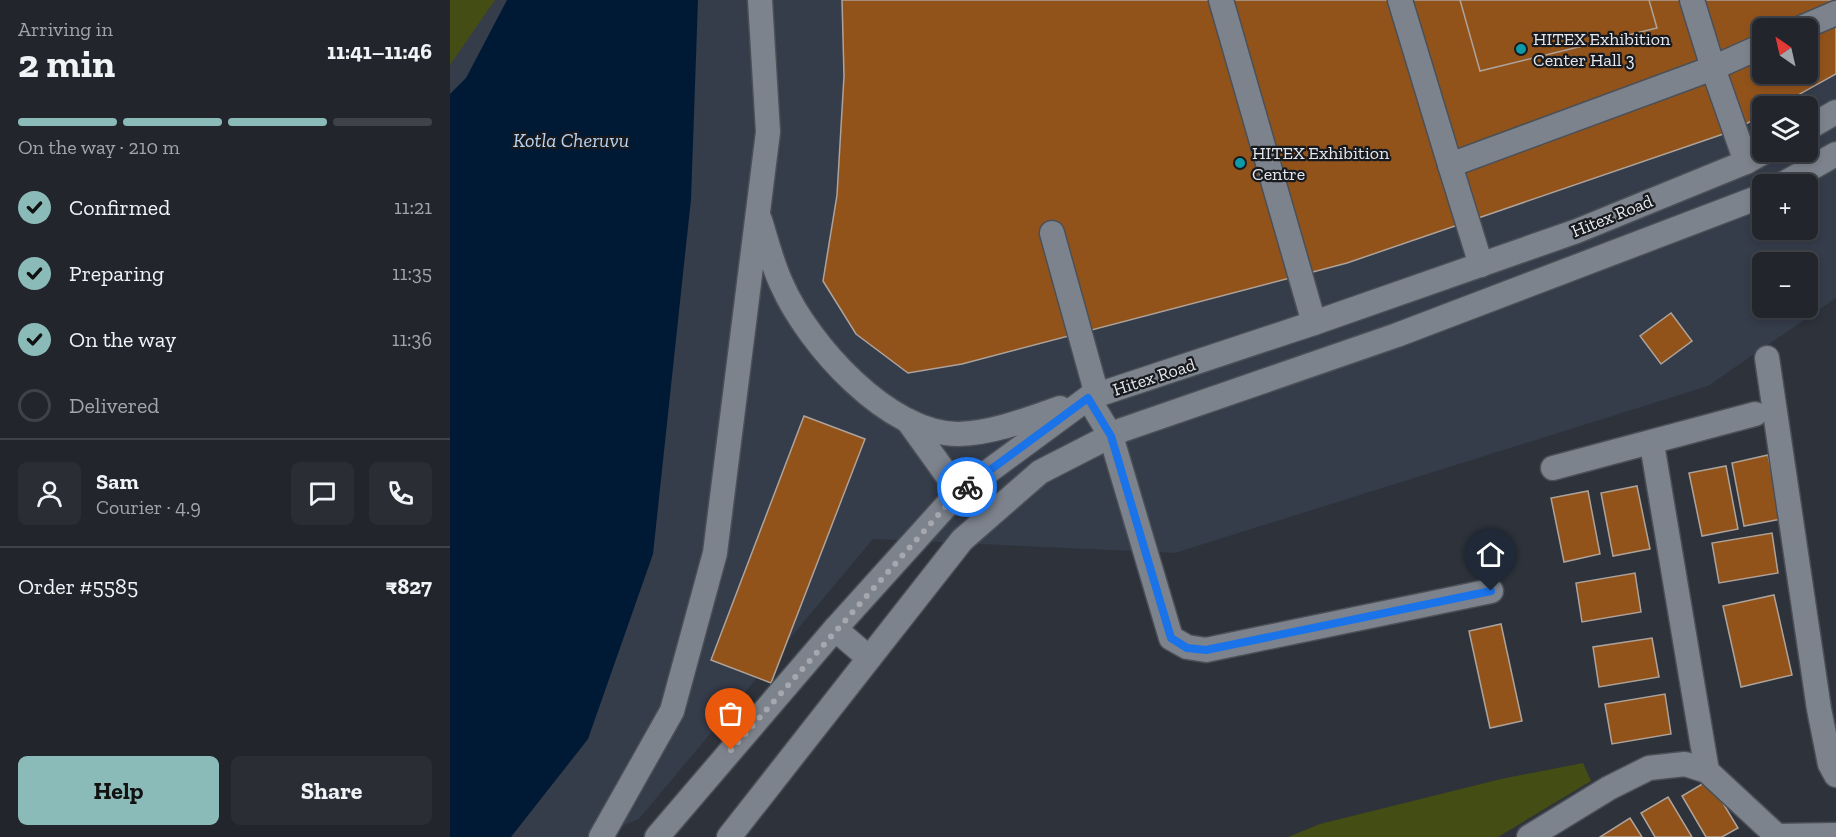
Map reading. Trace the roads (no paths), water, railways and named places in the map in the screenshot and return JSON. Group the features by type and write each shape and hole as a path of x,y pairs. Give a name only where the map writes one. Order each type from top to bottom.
{"street":[{"path":"601,837 672,711 715,553 768,132 760,0"},
{"path":"1221,0 1314,323"},
{"path":"1400,0 1481,265"},
{"path":"1692,0 1713,68 1752,151"},
{"path":"1818,21 1836,13"},
{"path":"1450,165 1713,68 1752,50"},
{"path":"1818,122 1836,112"},
{"path":"1801,174 1836,154"},
{"name":"Hitex Road","path":"657,837 835,629 955,496 1093,397 1577,231 1752,158"},
{"path":"729,837 962,540 1040,472 1111,436 1184,407 1397,335 1752,200"},
{"path":"758,211 782,286 808,329 824,351 877,401 908,421 940,432 958,434 978,432 1093,397"},
{"path":"1052,233 1093,397 1111,436 1171,638 1187,648 1206,650 1491,591"},
{"path":"1767,358 1819,709 1830,764 1836,775"},
{"path":"1553,468 1652,444 1755,414"},
{"path":"908,421 949,478 955,496"},
{"path":"1652,444 1707,771"},
{"path":"835,629 869,658"},
{"path":"1529,837 1609,788 1648,768 1685,764 1707,771 1777,836 1836,835"}],"water":[{"name":"Kotla Cheruvu","path":"507,0 698,0 691,199 653,554 588,739 511,837 450,837 450,94 466,78"}],"place":[{"name":"HITEX Exhibition Center Hall 3","path":"1521,49"},
{"name":"HITEX Exhibition Centre","path":"1240,163"}]}
